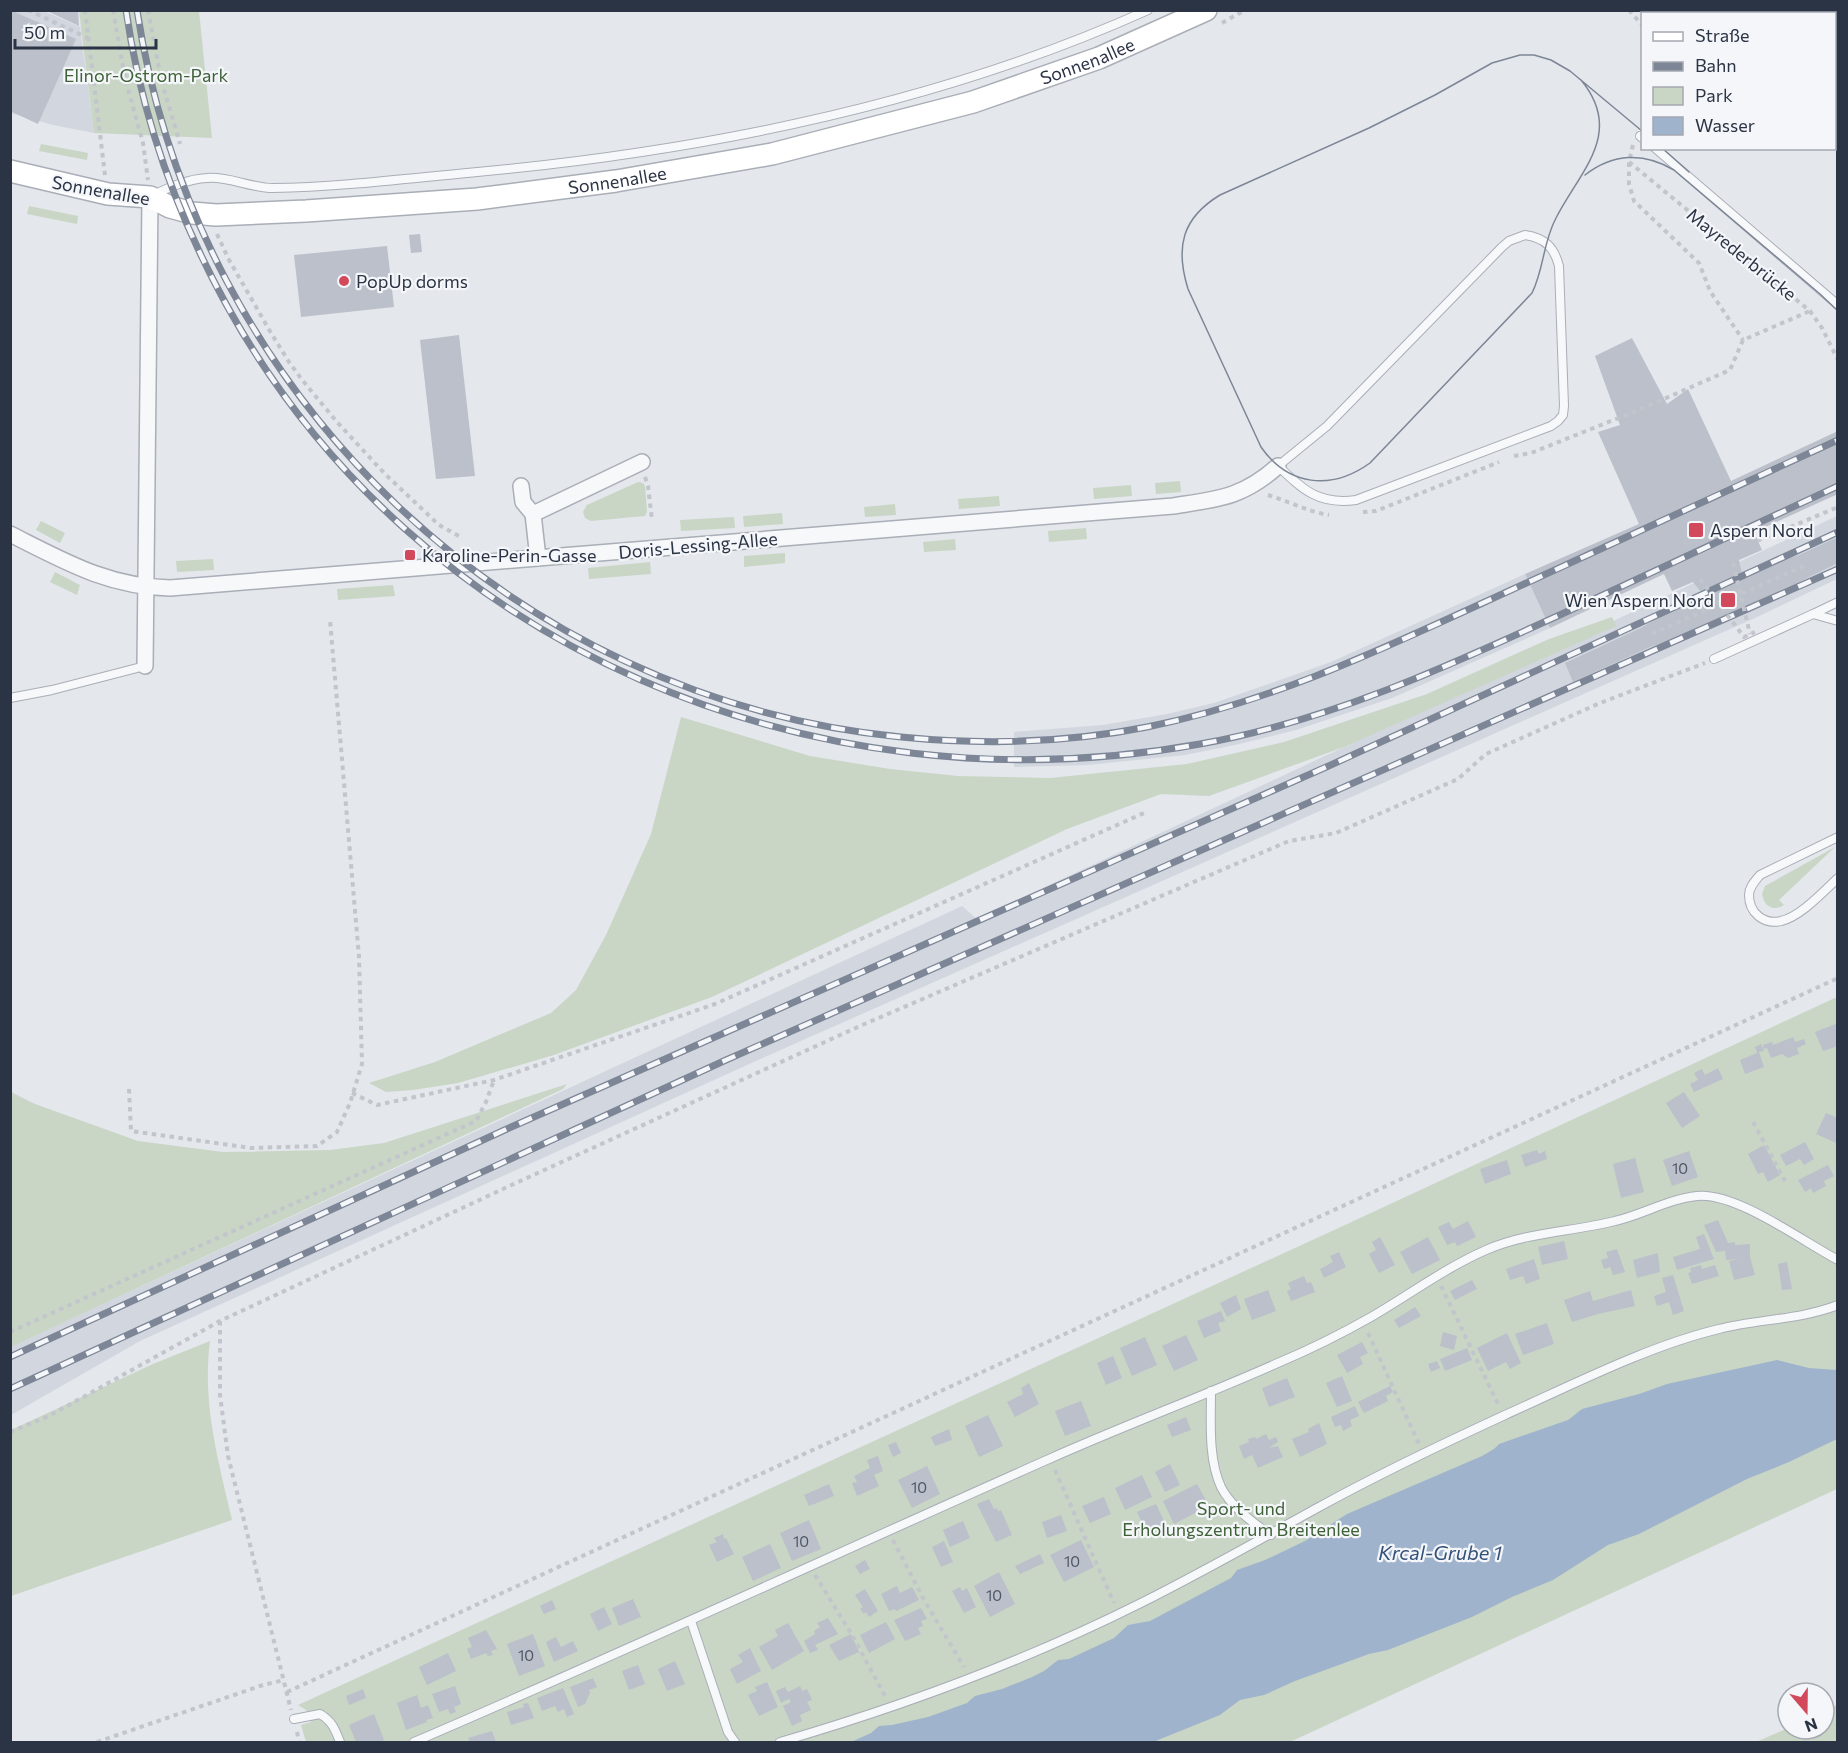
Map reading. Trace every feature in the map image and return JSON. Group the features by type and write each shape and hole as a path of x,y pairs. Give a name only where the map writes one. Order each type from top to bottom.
{"street":[{"name":"Sonnenallee","path":"10,171 108,194 150,196 170,207 192,213 216,214 306,211 477,199 616,181 772,154 908,120 1011,89 1099,58 1206,10"},
{"path":"145,666 150,196"},
{"name":"Doris-Lessing-Allee","path":"10,534 82,570 125,584 147,588 170,588 1173,506 1228,498 1263,479 1278,466"},
{"path":"533,514 643,469"},
{"path":"521,486 523,502 533,514 538,558"}],"lane":[{"path":"150,196 177,184 208,178 269,188 337,185 562,162 673,147 769,130 905,97 969,78 1094,35 1148,10"},
{"path":"1657,150 1838,305"},
{"path":"1525,235 1542,239 1551,247 1556,254 1559,266 1564,392 1563,415 1558,421 1551,426 1356,500 1334,501 1313,495 1298,485 1278,466 1327,426 1509,241 1525,235"},
{"path":"1714,659 1838,602"},
{"path":"1813,614 1838,621"},
{"path":"10,698 52,690 145,666"},
{"path":"1838,837 1760,875 1752,885 1749,894 1751,907 1758,917 1767,922 1780,921 1794,916 1838,878"},
{"path":"414,1743 562,1679 1050,1458 1293,1356 1362,1322 1436,1277 1506,1242 1545,1232 1610,1223 1678,1200 1700,1196 1720,1198 1740,1206 1838,1260"},
{"path":"780,1743 892,1708 972,1679 1119,1613 1423,1454 1641,1355 1718,1329 1816,1313 1838,1305"},
{"path":"1211,1391 1214,1459 1221,1487 1240,1511 1271,1535"},
{"path":"691,1621 728,1732 735,1743"},
{"path":"294,1719 320,1714 334,1725 340,1743"}],"path":[{"path":"28,10 89,38"},
{"path":"85,10 108,194"},
{"path":"113,10 125,78 143,143 150,196"},
{"path":"148,10 161,79 180,144"},
{"path":"1629,10 1641,24"},
{"name":"Mayrederbrücke","path":"1743,340 1710,291 1699,263 1634,201 1629,184 1629,162 1810,311 1822,328 1838,360"},
{"path":"216,214 217,235 224,250 289,362 337,422 385,474 439,525 459,536"},
{"path":"1643,415 1641,410 1730,370 1743,340 1810,311"},
{"path":"643,469 648,486 652,520"},
{"path":"1757,541 1838,507"},
{"path":"1733,563 1750,634"},
{"path":"1652,634 1808,564"},
{"path":"1700,579 1744,637 1755,632"},
{"path":"129,1089 131,1131 251,1148 317,1146 337,1132 350,1103 362,1064 359,957 330,620"},
{"path":"10,1432 49,1416 220,1321 871,1021 1288,841 1336,833 1458,780 1486,754 1600,704 1714,659"},
{"path":"352,1093 376,1106 494,1080 715,1004 1144,813"},
{"path":"287,1692 1838,978"},
{"path":"10,1332 476,1121 494,1080"},
{"path":"1753,1122 1785,1181"},
{"path":"1436,1277 1504,1416"},
{"path":"97,1743 263,1685 284,1680 228,1456 220,1395 220,1321"},
{"path":"1362,1322 1423,1454"},
{"path":"1050,1458 1119,1613"},
{"path":"888,1531 923,1598 972,1679"},
{"path":"810,1567 852,1635 892,1708"}],"shaded area":[{"path":"10,11 44,11 80,27 94,133 53,125 11,113"},
{"path":"1837,516 1837,579 1755,618 747,1065 140,1341 11,1415 10,1347 962,906 977,919"},
{"path":"1525,574 1550,628 1392,698 1296,730 1185,755 1088,765 1014,767 1014,732 1103,725 1214,703 1331,662"}],"green space":[{"name":"Elinor-Ostrom-Park","path":"79,11 199,11 212,138 94,133"},
{"path":"41,144 88,153 87,160 39,151"},
{"path":"29,206 78,216 77,224 27,214"},
{"path":"1180,481 1181,492 1156,494 1155,483"},
{"path":"638,482 645,486 647,512 645,516 591,521 585,518 583,512 587,505"},
{"path":"1131,485 1132,496 1094,499 1093,488"},
{"path":"999,496 1000,506 959,509 958,499"},
{"path":"895,504 896,515 865,517 864,507"},
{"path":"782,513 783,524 744,527 743,516"},
{"path":"734,517 735,528 681,531 680,520"},
{"path":"41,521 65,533 60,543 36,530"},
{"path":"1086,528 1087,539 1049,542 1048,531"},
{"path":"955,539 956,550 924,552 923,542"},
{"path":"785,553 785,563 744,567 744,556"},
{"path":"213,559 214,570 177,572 176,561"},
{"path":"650,562 651,574 589,579 588,568"},
{"path":"55,572 80,585 77,595 50,582"},
{"path":"393,585 395,596 338,600 337,589"},
{"path":"1612,617 1616,626 1344,747 1209,796 1161,794 1067,829 712,997 554,1055 458,1083 386,1092 369,1083 435,1062 551,1013 576,990 606,935 651,834 681,717 810,756 890,769 958,776 1050,778 1187,764 1284,742 1427,694 1549,639"},
{"path":"1835,847 1779,900 1784,905 1773,908 1767,905 1762,894 1765,886"},
{"name":"Sport- und Erholungszentrum Breitenlee","path":"1837,997 1837,1489 1290,1742 306,1742 301,1725 311,1722 306,1710 298,1705"},
{"path":"567,1084 563,1089 11,1347 11,1092 35,1104 138,1141 223,1152 330,1150 384,1143"},
{"path":"210,1341 208,1387 210,1409 232,1520 11,1596 11,1430 153,1364"},
{"path":"1836,1705 1837,1742 1756,1742 1776,1733 1776,1741 1836,1741"}],"water":[{"name":"Krcal-Grube 1","path":"1777,1360 1809,1368 1837,1370 1837,1439 1747,1479 1639,1534 1608,1545 1553,1580 1472,1617 1388,1650 1369,1654 1295,1681 1264,1695 1240,1700 1220,1715 1153,1742 851,1742 871,1733 879,1726 928,1717 967,1703 975,1696 1002,1689 1032,1677 1058,1660 1069,1659 1114,1638 1128,1625 1150,1621 1231,1578 1237,1570 1305,1541 1347,1514 1482,1456 1499,1444 1568,1420 1582,1409 1667,1384"}],"building":[{"path":"10,10 76,39 38,124 10,111"},
{"path":"45,10 78,10 79,26"},
{"path":"420,234 422,252 411,253 409,235"},
{"name":"PopUp dorms","path":"387,246 394,307 301,317 294,255"},
{"name":"PopUp dorms","path":"459,335 475,476 436,479 420,340"},
{"path":"1632,338 1667,404 1688,389 1731,481 1838,431 1838,494 1754,532 1762,550 1739,560 1742,574 1799,555 1838,537 1838,563 1745,613 1715,626 1650,647 1573,682 1565,663 1641,628 1701,592 1693,582 1672,591 1664,574 1550,628 1525,574 1639,524 1598,432 1620,425 1595,356"},
{"path":"1838,1023 1838,1046 1823,1051 1815,1032"},
{"path":"1793,1037 1795,1042 1804,1039 1806,1044 1797,1048 1799,1054 1788,1058 1782,1054 1771,1058 1767,1048 1764,1049 1763,1045 1772,1042 1773,1045"},
{"path":"1761,1044 1764,1051 1759,1052 1764,1067 1745,1074 1740,1060 1757,1053 1755,1047"},
{"path":"1718,1068 1723,1079 1694,1092 1690,1084 1698,1080 1694,1073 1702,1069 1705,1075"},
{"path":"1684,1092 1700,1116 1682,1128 1666,1103"},
{"path":"1826,1113 1838,1118 1836,1143 1816,1134"},
{"path":"1805,1142 1814,1159 1804,1165 1800,1159 1786,1166 1780,1155"},
{"path":"1764,1145 1780,1175 1768,1182 1763,1172 1758,1174 1748,1154"},
{"path":"1537,1150 1539,1154 1545,1151 1547,1159 1525,1167 1521,1155"},
{"path":"1689,1151 1698,1177 1672,1186 1663,1160"},
{"path":"1635,1158 1644,1192 1621,1198 1613,1164"},
{"path":"1507,1160 1511,1174 1485,1184 1480,1169"},
{"path":"1828,1165 1834,1176 1824,1181 1826,1186 1813,1193 1811,1188 1805,1192 1798,1180"},
{"path":"1718,1220 1728,1243 1750,1244 1750,1257 1755,1275 1734,1280 1729,1261 1738,1259 1726,1260 1725,1251 1716,1252 1704,1225"},
{"path":"1468,1221 1476,1237 1457,1246 1455,1242 1447,1245 1438,1227 1449,1222 1453,1229"},
{"path":"1704,1234 1714,1259 1677,1270 1673,1257 1700,1249 1696,1237"},
{"path":"1380,1237 1395,1265 1379,1273 1369,1254 1376,1250 1372,1242"},
{"path":"1428,1237 1440,1260 1412,1274 1400,1252"},
{"path":"1564,1241 1568,1259 1542,1265 1538,1247"},
{"path":"1617,1249 1625,1272 1613,1275 1610,1267 1604,1269 1601,1260 1608,1258 1606,1252"},
{"path":"1339,1252 1346,1267 1324,1278 1320,1269 1333,1262 1330,1256"},
{"path":"1658,1253 1660,1272 1637,1278 1633,1260"},
{"path":"1534,1259 1540,1279 1526,1284 1523,1276 1510,1280 1506,1269"},
{"path":"1787,1262 1792,1289 1782,1290 1778,1264"},
{"path":"1701,1265 1702,1269 1715,1265 1719,1276 1692,1284 1688,1273 1691,1272 1690,1268"},
{"path":"1673,1275 1684,1311 1673,1315 1669,1302 1657,1306 1654,1296 1666,1292 1662,1278"},
{"path":"1304,1276 1307,1283 1311,1282 1315,1292 1291,1301 1287,1291 1291,1289 1288,1283"},
{"path":"1472,1280 1477,1289 1455,1300 1450,1291"},
{"path":"1268,1290 1276,1311 1252,1320 1244,1299"},
{"path":"1631,1290 1635,1306 1572,1322 1564,1300 1590,1291 1593,1301"},
{"path":"1236,1295 1241,1309 1227,1317 1220,1303"},
{"path":"1415,1307 1421,1316 1399,1328 1394,1320"},
{"path":"1221,1311 1225,1321 1218,1323 1221,1331 1204,1338 1197,1321"},
{"path":"1547,1323 1554,1344 1523,1355 1515,1334"},
{"path":"1443,1332 1457,1336 1454,1350 1440,1346"},
{"path":"1507,1333 1521,1363 1510,1369 1506,1362 1488,1371 1477,1348"},
{"path":"1186,1335 1198,1360 1174,1371 1162,1346"},
{"path":"1145,1337 1157,1365 1132,1376 1120,1348"},
{"path":"1362,1342 1368,1353 1360,1357 1363,1364 1347,1373 1337,1355"},
{"path":"1467,1348 1472,1360 1445,1371 1440,1359"},
{"path":"1113,1356 1122,1378 1106,1385 1097,1363"},
{"path":"1437,1361 1440,1368 1431,1372 1428,1364"},
{"path":"1342,1376 1352,1401 1337,1407 1326,1383"},
{"path":"1287,1378 1295,1397 1269,1407 1262,1388"},
{"path":"1029,1383 1039,1404 1015,1417 1007,1402 1023,1394 1021,1388"},
{"path":"1390,1386 1393,1392 1386,1396 1388,1401 1364,1413 1358,1402"},
{"path":"1081,1401 1091,1426 1065,1436 1055,1411"},
{"path":"1355,1406 1359,1416 1350,1420 1352,1426 1343,1431 1341,1425 1335,1427 1331,1417"},
{"path":"988,1415 1003,1446 979,1457 965,1426"},
{"path":"1186,1417 1191,1430 1172,1437 1167,1425"},
{"path":"1319,1423 1327,1444 1300,1457 1292,1439 1309,1432 1308,1429"},
{"path":"949,1429 952,1440 935,1446 931,1437"},
{"path":"1266,1434 1269,1440 1276,1437 1278,1442 1269,1448 1278,1446 1283,1457 1258,1468 1252,1455 1244,1459 1239,1446 1249,1442 1248,1439 1255,1437 1256,1439"},
{"path":"896,1442 901,1453 893,1457 888,1445"},
{"path":"878,1456 883,1471 874,1475 879,1486 857,1496 852,1483 857,1482 854,1476 870,1468 867,1460"},
{"path":"1170,1464 1180,1485 1165,1492 1155,1472"},
{"path":"927,1466 940,1494 912,1508 898,1480"},
{"path":"1142,1475 1152,1497 1125,1510 1115,1488"},
{"path":"829,1484 834,1496 809,1506 804,1495"},
{"path":"1197,1484 1209,1506 1174,1524 1163,1501"},
{"path":"1104,1497 1111,1514 1090,1523 1082,1506"},
{"path":"989,1499 994,1509 1001,1510 1012,1535 996,1542 977,1504"},
{"path":"1156,1504 1167,1527 1148,1536 1137,1512"},
{"path":"1061,1515 1067,1531 1047,1538 1042,1522"},
{"path":"809,1520 821,1549 792,1561 780,1533"},
{"path":"963,1521 970,1538 950,1547 943,1530"},
{"path":"723,1534 734,1554 717,1562 709,1545 717,1542 714,1538"},
{"path":"1081,1540 1094,1567 1064,1582 1050,1555"},
{"path":"944,1541 953,1562 941,1567 932,1547"},
{"path":"770,1544 781,1568 753,1581 742,1557"},
{"path":"1040,1554 1044,1563 1020,1574 1015,1566"},
{"path":"865,1560 870,1569 860,1574 855,1566"},
{"path":"999,1572 1015,1604 990,1617 974,1586"},
{"path":"897,1586 900,1593 912,1587 919,1600 896,1611 895,1609 889,1611 881,1594"},
{"path":"960,1587 962,1591 967,1588 976,1607 964,1613 952,1591"},
{"path":"865,1589 878,1611 869,1617 860,1609 863,1607 855,1595"},
{"path":"633,1599 641,1617 619,1626 612,1608"},
{"path":"552,1600 556,1609 544,1614 540,1606"},
{"path":"604,1607 612,1624 598,1631 590,1614"},
{"path":"921,1608 927,1619 921,1621 923,1626 918,1628 921,1634 905,1641 894,1620"},
{"path":"828,1618 838,1634 815,1645 818,1650 810,1653 804,1641 815,1634 814,1631 820,1627 817,1623"},
{"path":"886,1622 895,1639 869,1653 860,1635"},
{"path":"788,1623 804,1651 772,1670 759,1647 778,1636 775,1630"},
{"path":"486,1630 497,1649 491,1651 493,1655 488,1656 486,1653 471,1659 467,1649 472,1647 468,1638"},
{"path":"533,1634 545,1666 519,1676 507,1644"},
{"path":"851,1634 859,1652 839,1661 829,1645"},
{"path":"556,1637 561,1647 573,1641 578,1651 554,1662 546,1642"},
{"path":"750,1648 761,1671 737,1684 730,1669 743,1662 738,1655"},
{"path":"448,1653 456,1671 427,1685 419,1667"},
{"path":"675,1661 685,1684 667,1691 658,1669"},
{"path":"638,1665 645,1684 629,1690 622,1671"},
{"path":"593,1678 597,1687 589,1690 585,1704 578,1707 570,1687"},
{"path":"767,1682 778,1707 759,1716 748,1695 757,1691 755,1687"},
{"path":"455,1686 461,1704 454,1707 456,1712 450,1714 448,1709 439,1712 432,1694"},
{"path":"800,1686 802,1691 807,1689 812,1700 807,1702 811,1710 800,1715 802,1721 792,1726 783,1706 791,1702 789,1699 781,1703 776,1691 785,1687 788,1692"},
{"path":"563,1688 574,1714 567,1717 564,1709 558,1712 555,1706 542,1711 537,1698"},
{"path":"363,1689 366,1698 349,1705 346,1696"},
{"path":"417,1695 421,1708 428,1705 433,1718 406,1730 397,1703"},
{"path":"528,1703 534,1718 511,1725 507,1712 524,1707 523,1704"},
{"path":"374,1714 384,1740 356,1742 349,1725"},
{"path":"492,1731 496,1742 470,1742 468,1738"}],"tram line":[{"path":"1520,55 1534,55 1551,60 1581,80 1594,99 1599,117 1599,135 1586,168 1552,227 1532,293 1370,463 1355,472 1325,481 1297,477 1284,470 1261,447 1188,289 1184,274 1182,247 1185,235 1197,213 1220,195 1369,128 1492,63 1520,55"},
{"path":"1581,80 1641,130"},
{"path":"1664,150 1689,172"},
{"path":"1585,175 1606,162 1618,159 1640,158 1663,164 1674,170 1838,311"}],"railway":[{"path":"126,10 151,125 191,234 226,304 307,425 405,529 517,614 641,680 774,727 913,753 1056,759 1200,744 1248,734 1341,707 1431,672 1838,486"},
{"path":"137,10 171,151 227,281 302,400 396,504 504,592 626,662 759,711 901,737 994,742 1086,736 1147,727 1192,717 1278,690 1362,657 1838,440"},
{"path":"10,1357 509,1128 1333,764 1838,532"},
{"path":"10,1389 726,1060 1838,569"}],"place":[{"name":"PopUp dorms","path":"344,281"},
{"name":"Aspern Nord","path":"1696,530"},
{"name":"Karoline-Perin-Gasse","path":"410,555"},
{"name":"Wien Aspern Nord","path":"1728,600"}]}
